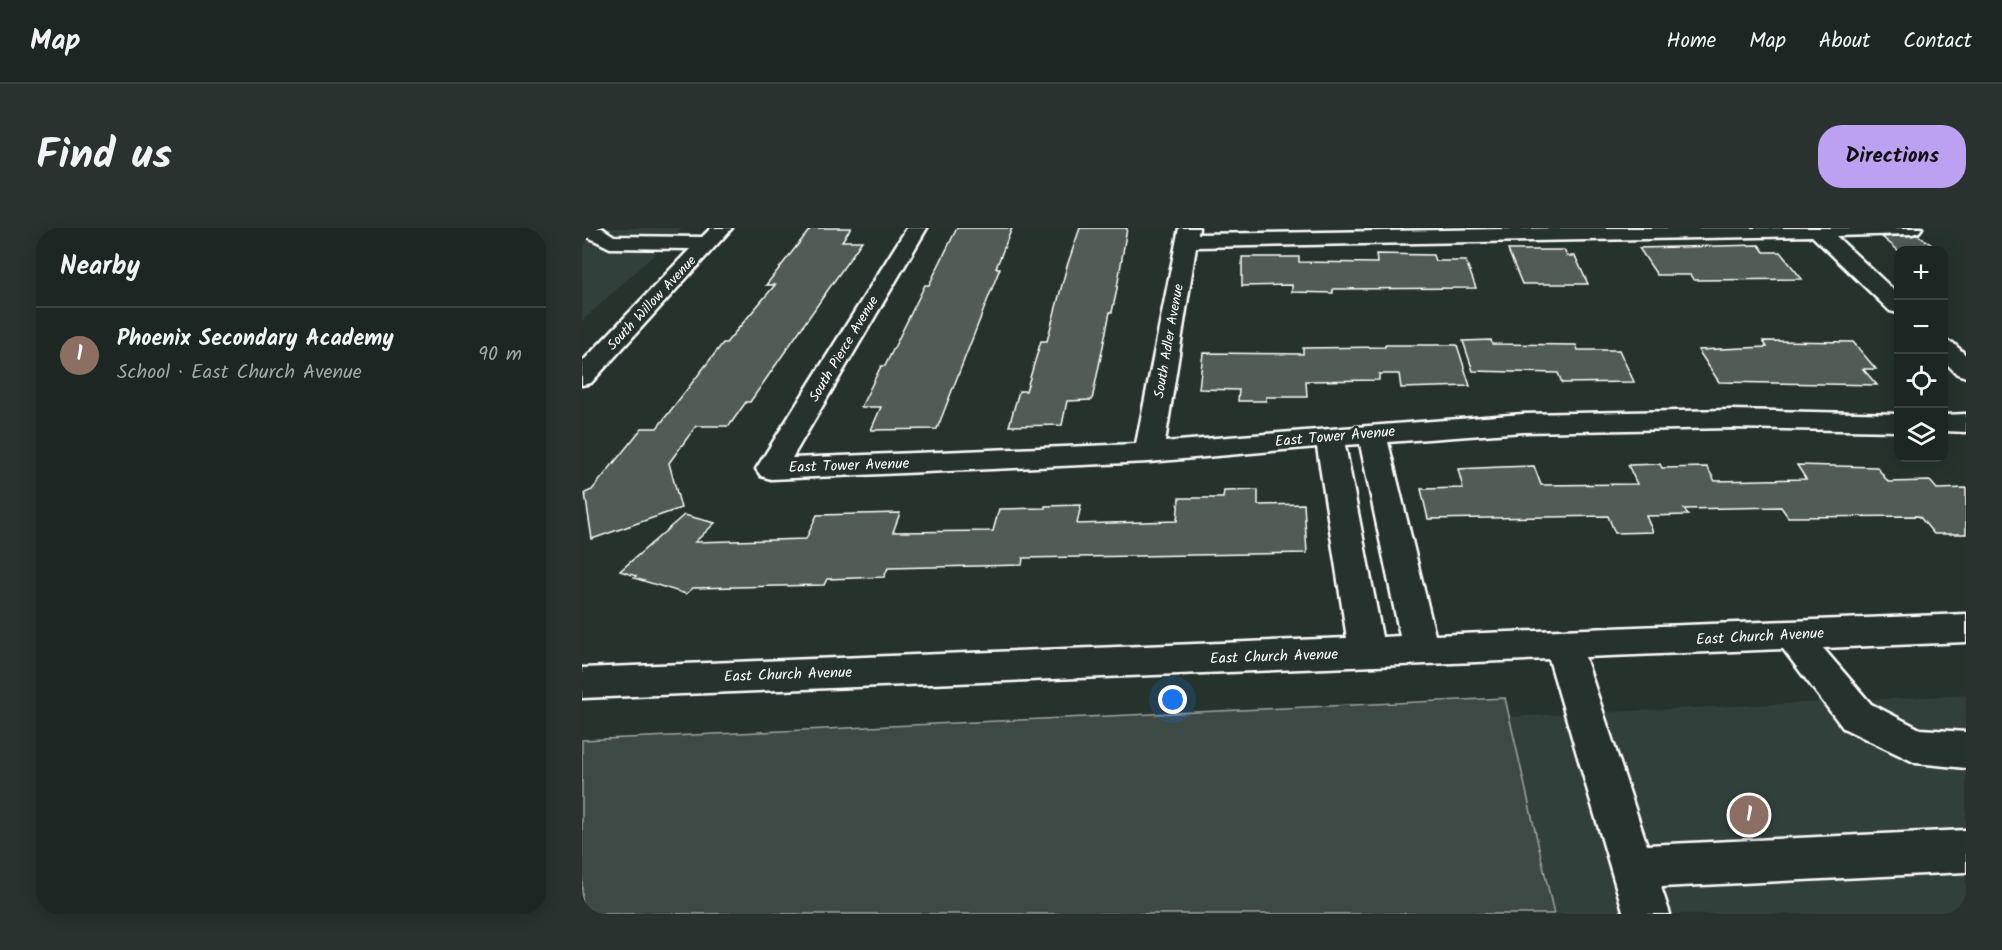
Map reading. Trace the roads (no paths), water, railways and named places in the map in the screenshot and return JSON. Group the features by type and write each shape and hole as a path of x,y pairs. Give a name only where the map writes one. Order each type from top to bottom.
{"street":[{"path":"587,228 610,242 715,236"},
{"name":"South Pierce Avenue","path":"771,469 916,228"},
{"path":"1188,235 1912,228"},
{"path":"1817,230 1894,301"},
{"name":"South Adler Avenue","path":"1149,453 1188,235"},
{"name":"South Willow Avenue","path":"582,377 715,236"},
{"path":"1948,352 1966,369"},
{"name":"East Tower Avenue","path":"771,469 1149,453 1523,423 1731,419 1894,422"},
{"path":"1948,423 1966,423"},
{"path":"1372,434 1421,651"},
{"path":"1329,437 1367,653"},
{"name":"East Church Avenue","path":"582,683 1563,646 1966,628"},
{"path":"1793,636 1857,716 1916,746 1966,750"},
{"path":"1563,646 1647,914"},
{"path":"1632,867 1966,850"}],"place":[{"name":"Phoenix Secondary Academy","path":"1749,815"}]}
